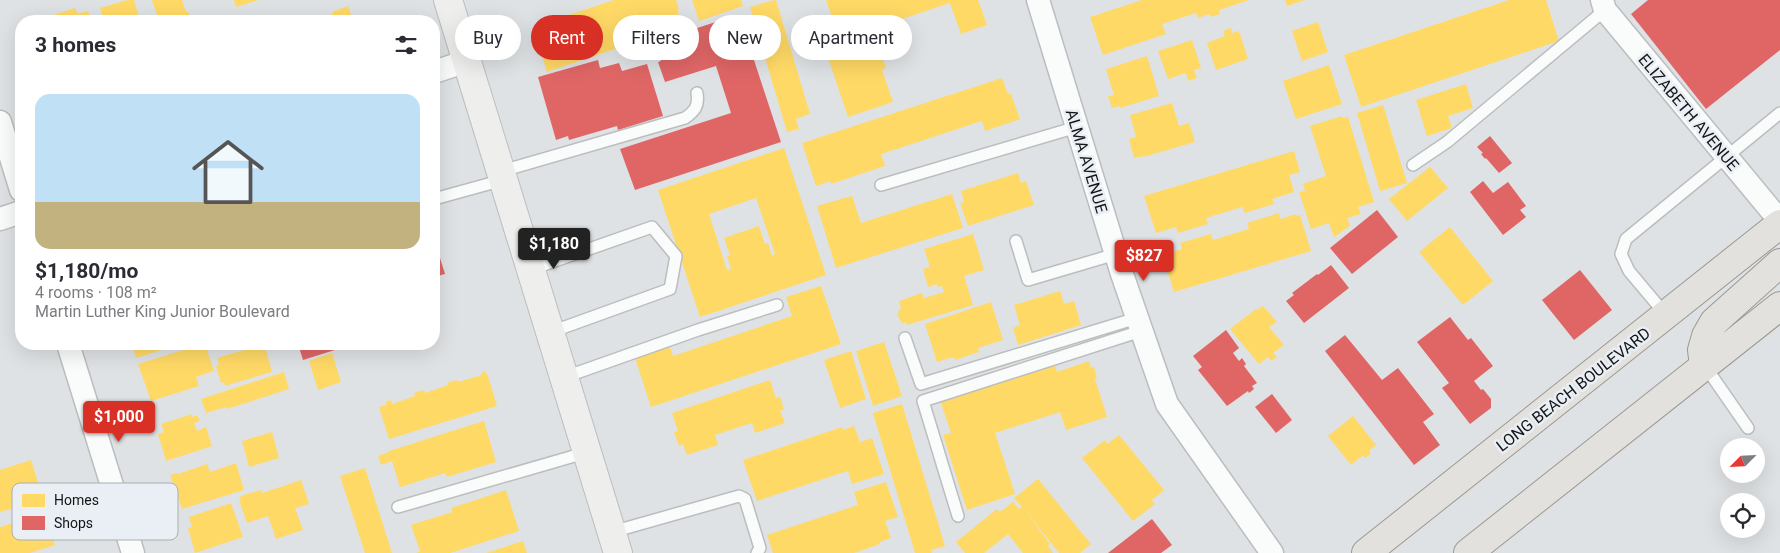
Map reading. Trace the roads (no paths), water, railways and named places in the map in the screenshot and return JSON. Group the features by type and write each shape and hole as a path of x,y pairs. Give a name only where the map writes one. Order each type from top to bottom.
{"main road":[{"path":"448,0 615,543"},
{"name":"LONG BEACH BOULEVARD","path":"1366,553 1780,223"},
{"path":"1704,366 1702,350 1706,336 1714,322 1780,263"},
{"path":"1468,553 1780,306"}],"street":[{"name":"ALMA AVENUE","path":"1038,0 1116,254 1167,404 1272,553"},
{"name":"ELIZABETH AVENUE","path":"1603,5 1780,223"},
{"path":"440,70 467,61"},
{"path":"0,122 15,171"},
{"path":"0,219 15,214"},
{"path":"70,350 111,483"},
{"path":"129,540 133,553"}],"lane":[{"path":"1413,165 1460,131 1603,5"},
{"path":"440,197 503,175 685,118 695,111 698,100 697,93"},
{"path":"1666,315 1629,271 1621,254 1626,239 1780,113"},
{"path":"881,185 1077,127"},
{"path":"532,270 652,227 676,256 670,289 551,332"},
{"path":"1016,241 1028,280 1116,254"},
{"path":"565,377 698,330 777,305"},
{"path":"905,338 921,384 1139,324"},
{"path":"958,516 922,401 1139,324"},
{"path":"1704,366 1748,428"},
{"path":"398,507 588,452"},
{"path":"615,543 740,496 745,499 760,548 756,553"}]}
